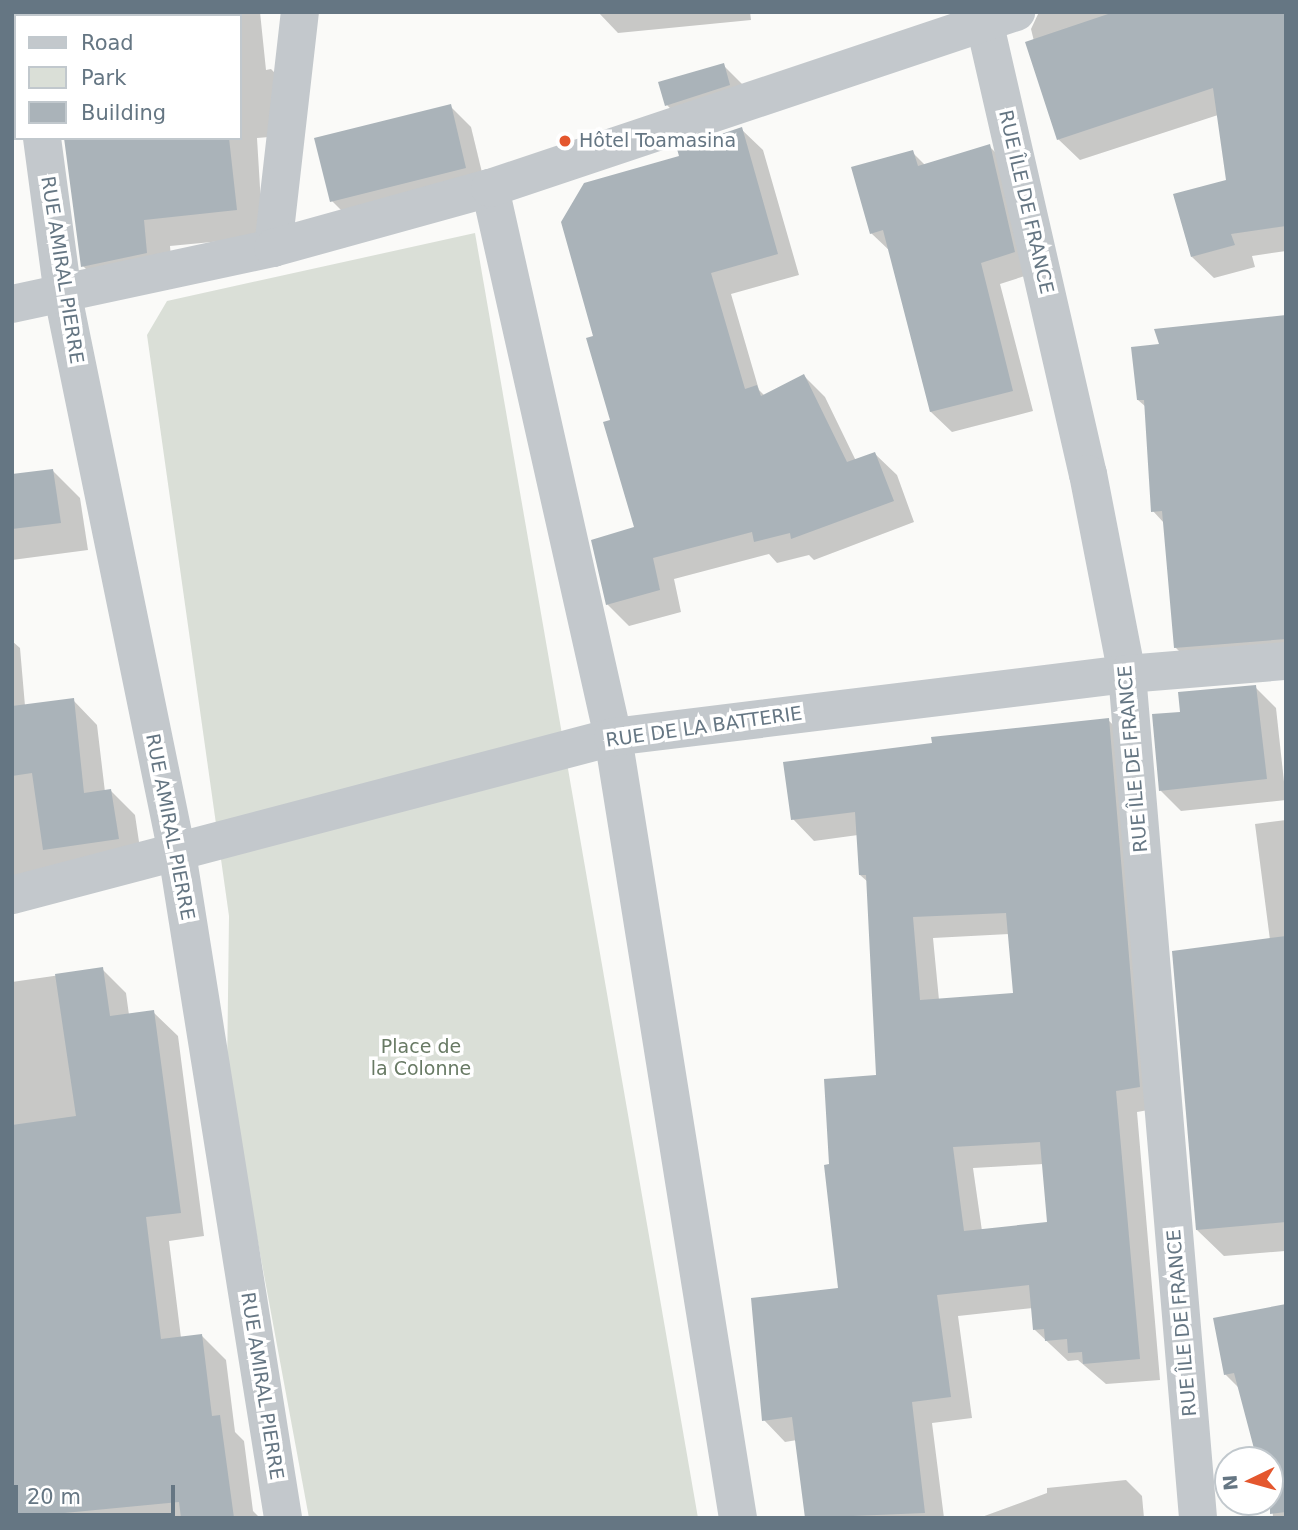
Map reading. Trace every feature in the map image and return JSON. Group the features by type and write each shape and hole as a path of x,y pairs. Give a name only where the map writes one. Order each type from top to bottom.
{"street":[{"path":"273,248 300,12"},
{"path":"12,304 63,296 273,248 490,188 994,16"},
{"name":"RUE ÎLE DE FRANCE","path":"994,16 1127,674 1198,1518"},
{"name":"RUE AMIRAL PIERRE","path":"42,140 63,296 177,853 283,1518"},
{"path":"490,188 613,737 738,1518"},
{"name":"RUE DE LA BATTERIE","path":"12,895 613,737 1127,674 1286,661"}],"green space":[{"name":"Place de la Colonne","path":"475,233 698,1518 309,1518 227,1075 229,916 147,335 167,301"}],"building":[{"path":"1114,12 1286,12 1286,226 1231,234 1235,245 1191,257 1173,194 1226,180 1213,88 1057,140 1025,42"},
{"path":"724,63 730,85 665,106 658,82"},
{"path":"451,104 466,168 330,202 314,138"},
{"path":"742,127 778,254 711,273 745,389 757,385 761,396 804,374 847,462 875,452 894,501 791,539 790,533 754,542 752,532 653,558 660,590 606,605 591,540 634,527 603,422 610,420 586,338 593,336 561,222 584,183 679,156 677,149"},
{"path":"64,140 229,140 237,210 144,220 147,253 81,267"},
{"path":"990,144 1015,252 981,263 1013,391 930,412 883,230 870,234 851,167 913,150 918,166"},
{"path":"1286,315 1286,639 1174,648 1162,511 1151,512 1144,400 1137,400 1131,347 1159,344 1154,329"},
{"path":"53,469 61,523 12,529 12,474"},
{"path":"1256,685 1267,779 1159,791 1152,714 1180,712 1178,692"},
{"path":"74,698 84,793 111,789 119,839 43,850 32,773 12,776 12,706"},
{"path":"1109,718 1140,1087 1116,1091 1140,1359 1083,1364 1082,1352 1068,1353 1067,1339 1045,1341 1044,1329 1033,1330 1029,1285 937,1295 951,1397 912,1402 925,1513 805,1518 792,1417 762,1421 751,1298 838,1288 824,1165 829,1164 824,1079 876,1075 866,875 859,875 855,812 791,820 783,762 932,743 931,737","holes":["1006,913 1013,993 920,1000 913,917","1040,1142 1047,1222 964,1231 953,1147"]},
{"path":"1286,936 1286,1222 1196,1230 1172,951"},
{"path":"103,967 110,1016 154,1010 181,1213 146,1217 161,1339 202,1334 212,1416 220,1415 234,1518 181,1518 179,1502 12,1518 12,1125 76,1116 55,974"},
{"path":"1286,1304 1286,1512 1284,1446 1253,1446 1234,1373 1224,1375 1213,1318"}],"place":[{"name":"Hôtel Toamasina","path":"565,141"}]}
